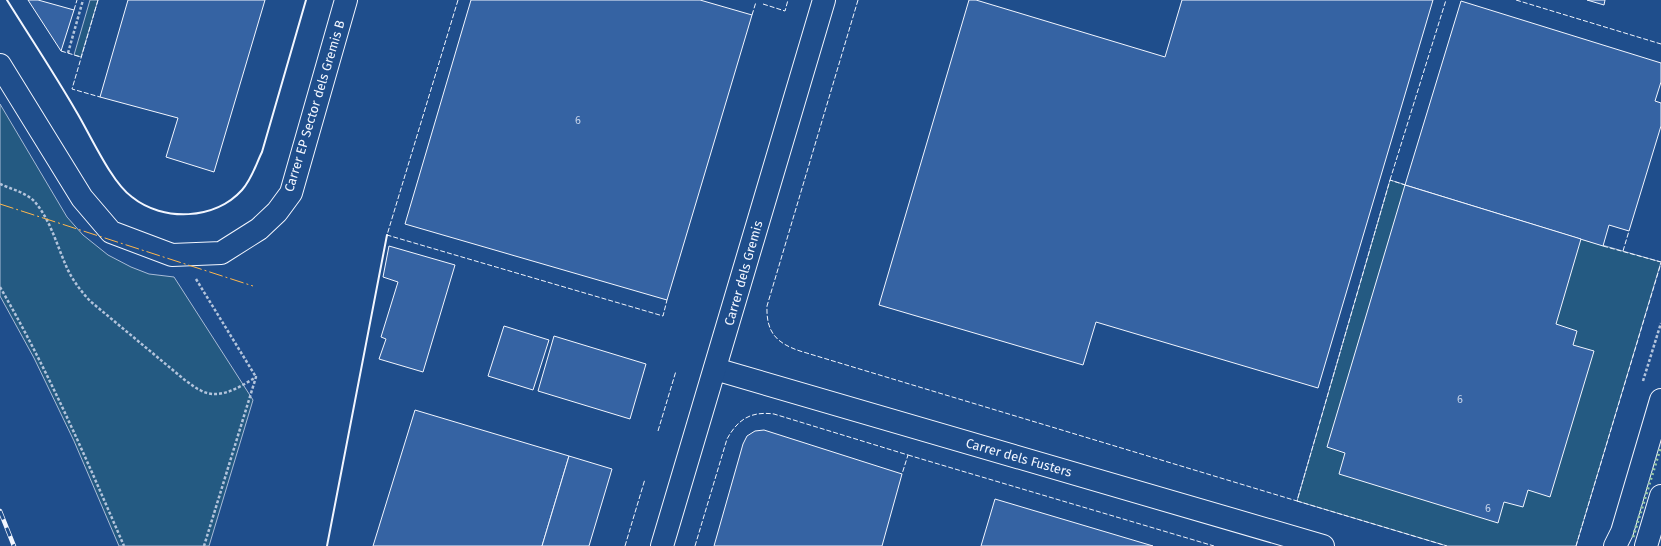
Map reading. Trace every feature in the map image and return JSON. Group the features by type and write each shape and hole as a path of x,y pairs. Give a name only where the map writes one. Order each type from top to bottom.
{"street":[{"name":"Carrer EP Sector dels Gremis B","path":"0,65 82,198 111,232 172,256 221,252 259,229 277,212 291,193 346,0"},
{"name":"Carrer dels Gremis","path":"662,546 824,0"},
{"name":"Carrer dels Fusters","path":"715,368 1323,546"},
{"path":"1615,546 1622,532 1661,400"},
{"path":"1646,546 1661,496"}],"path":[{"path":"68,53 83,0"},
{"path":"0,184 27,196 35,202 52,230 74,280 90,301 186,381 201,391 216,394 235,390 256,377"},
{"path":"194,277 256,377 204,546"},
{"path":"0,288 50,382 87,460 124,546"}],"shaded area":[{"path":"90,0 98,0 81,57 74,55"},
{"path":"0,104 67,217 83,235 108,255 131,267 149,274 174,277 253,400 209,546 119,546 74,441 34,358 0,296"},
{"path":"1390,180 1661,262 1576,546 1447,546 1297,501"}],"building":[{"path":"28,0 38,0 74,10 61,51"},
{"path":"128,0 265,0 214,172 166,157 178,118 100,97"},
{"path":"471,0 700,0 752,15 667,300 405,224"},
{"path":"969,0 976,0 1165,57 1182,0 1433,0 1318,388 1096,322 1083,365 879,305"},
{"path":"1587,0 1605,0 1604,5"},
{"path":"1461,1 1661,63 1661,82 1655,101 1661,103 1661,126 1629,231 1609,225 1603,246 1405,185"},
{"path":"1405,185 1581,239 1556,324 1577,331 1573,345 1594,351 1550,497 1528,490 1523,507 1504,502 1498,523 1339,474 1345,453 1327,447"},
{"path":"389,246 455,265 423,372 379,359 386,339 381,337 398,282 383,277"},
{"path":"504,326 549,340 533,390 488,376"},
{"path":"554,336 646,364 630,419 538,391"},
{"path":"415,410 569,456 542,546 373,546"},
{"path":"764,430 902,474 882,546 714,546 743,444 747,436 755,431"},
{"path":"569,456 612,469 589,546 542,546"},
{"path":"995,499 1153,546 981,546"}],"railway":[{"path":"0,511 14,546"}],"hedge":[{"path":"1633,537 1661,446"}],"fence":[{"path":"74,10 77,0"},
{"path":"98,0 72,89 100,97"},
{"path":"458,0 387,235 663,316 667,300"},
{"path":"763,4 785,11 788,0"},
{"path":"858,0 767,306 768,323 774,335 785,344 800,351 1297,501 1390,180 1405,185"},
{"path":"1390,180 1446,0"},
{"path":"1516,0 1661,44"},
{"path":"752,15 756,2"},
{"path":"61,51 81,57"},
{"path":"1623,251 1629,231"},
{"path":"1603,246 1661,262"},
{"path":"1576,546 1661,263"},
{"path":"658,431 676,371"},
{"path":"695,546 727,439 736,426 752,415 766,413 774,414 908,455 902,474"},
{"path":"908,455 1214,546"},
{"path":"625,546 645,479"},
{"path":"1297,501 1447,546"}],"wall":[{"path":"7,0 68,97 101,157 116,180 132,197 145,205 158,211 173,214 204,212 218,207 231,200 245,186 262,152 306,0"},
{"path":"327,546 387,235"}],"power":[{"path":"0,204 253,286"}]}
